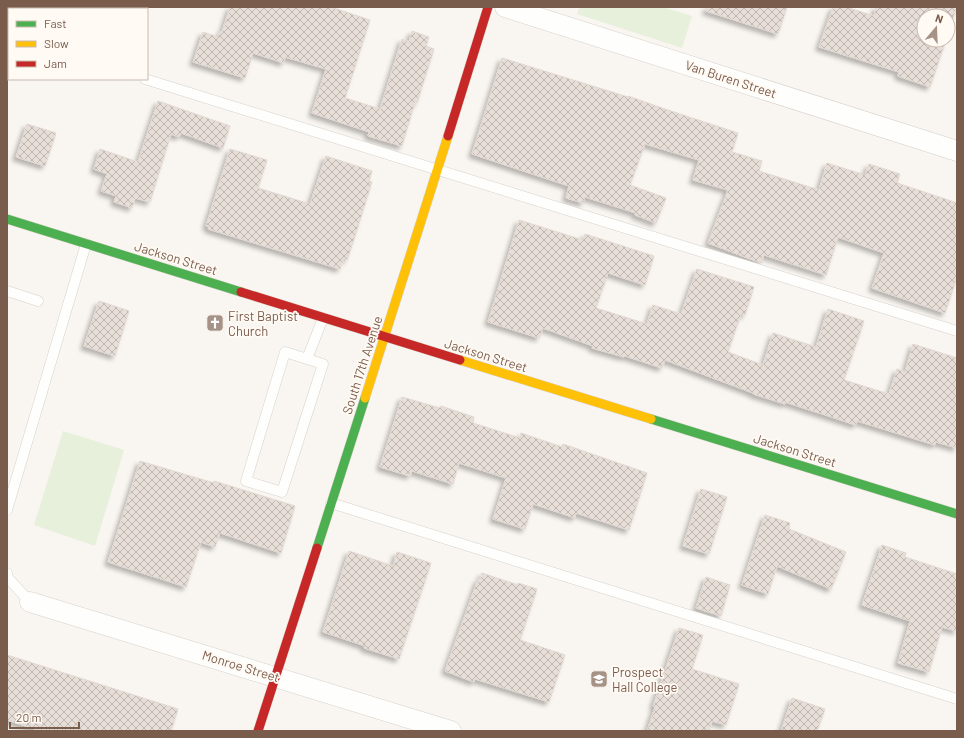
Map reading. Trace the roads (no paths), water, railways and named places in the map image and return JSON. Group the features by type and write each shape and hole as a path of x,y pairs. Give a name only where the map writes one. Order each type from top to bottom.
{"street":[{"name":"South 17th Avenue","path":"258,731 488,7"},
{"name":"Van Buren Street","path":"505,7 957,151"},
{"name":"Jackson Street","path":"7,219 957,514"},
{"name":"Monroe Street","path":"30,602 451,731"}],"lane":[{"path":"148,80 957,331"},
{"path":"7,510 86,244"},
{"path":"7,291 38,301"},
{"path":"307,359 323,318"},
{"path":"285,352 307,359 323,364 282,492 246,481 285,352"},
{"path":"331,502 957,699"},
{"path":"7,573 8,578 30,602"}],"place":[{"name":"First Baptist Church","path":"215,323"},
{"name":"Prospect Hall College","path":"599,679"}]}
